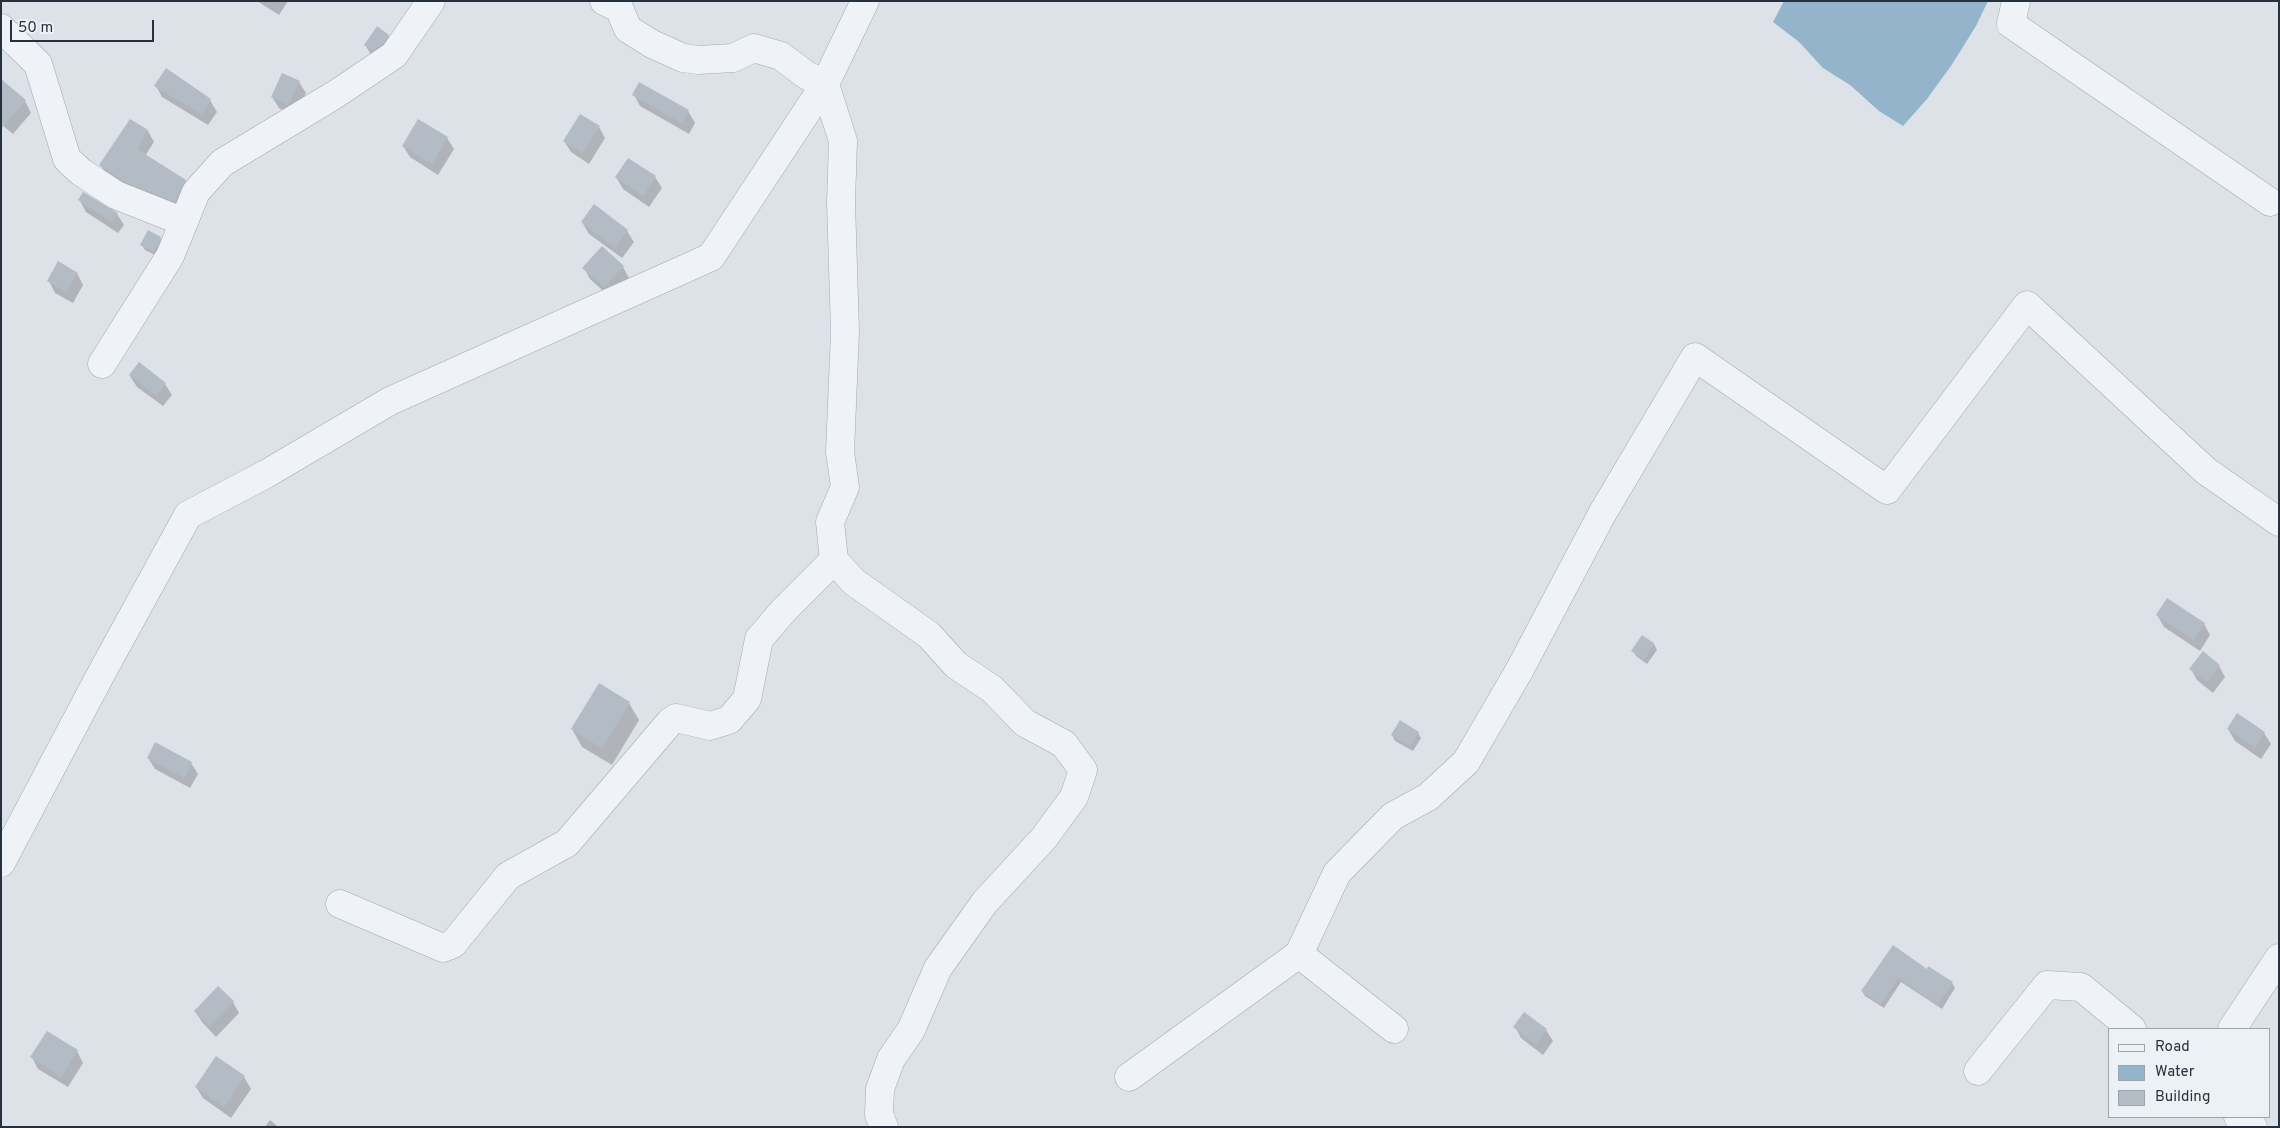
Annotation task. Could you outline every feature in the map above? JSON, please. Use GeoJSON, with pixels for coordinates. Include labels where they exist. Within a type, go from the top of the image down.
{"type":"FeatureCollection","features":[{"type":"Feature","properties":{"kind":"street"},"geometry":{"type":"LineString","coordinates":[[102,364],[170,256],[196,192],[222,163],[336,94],[394,55],[431,1]]}},
{"type":"Feature","properties":{"kind":"street"},"geometry":{"type":"LineString","coordinates":[[604,1],[618,8],[628,29],[652,44],[683,58],[698,60],[733,58],[754,48],[781,56],[806,75],[825,84],[843,141],[840,202],[845,275],[845,332],[840,452],[845,487],[830,522],[834,560],[854,582],[929,635],[956,665],[992,689],[1025,723],[1064,744],[1083,770],[1074,797],[1044,838],[985,902],[938,968],[911,1030],[891,1059],[880,1089],[878,1115],[884,1127]]}},
{"type":"Feature","properties":{"kind":"street"},"geometry":{"type":"LineString","coordinates":[[1,863],[100,674],[188,515],[266,474],[390,401],[711,257],[825,84],[865,1]]}},
{"type":"Feature","properties":{"kind":"street"},"geometry":{"type":"LineString","coordinates":[[2016,1],[2010,24],[2270,202]]}},
{"type":"Feature","properties":{"kind":"street"},"geometry":{"type":"LineString","coordinates":[[1,28],[38,64],[67,159],[81,172],[116,195],[184,222]]}},
{"type":"Feature","properties":{"kind":"street"},"geometry":{"type":"LineString","coordinates":[[1130,1077],[1299,954],[1337,873],[1393,816],[1428,797],[1466,762],[1519,671],[1602,514],[1695,357],[1887,490],[2027,305],[2206,471],[2279,522]]}},
{"type":"Feature","properties":{"kind":"street"},"geometry":{"type":"LineString","coordinates":[[340,904],[443,948],[453,944],[508,876],[566,843],[670,722],[676,718],[710,726],[728,720],[747,699],[759,639],[784,610],[834,560]]}},
{"type":"Feature","properties":{"kind":"street"},"geometry":{"type":"LineString","coordinates":[[1299,954],[1394,1029]]}},
{"type":"Feature","properties":{"kind":"street"},"geometry":{"type":"LineString","coordinates":[[2233,1028],[2279,958]]}},
{"type":"Feature","properties":{"kind":"street"},"geometry":{"type":"LineString","coordinates":[[1978,1071],[2047,985],[2081,987],[2131,1028]]}},
{"type":"Feature","properties":{"kind":"street"},"geometry":{"type":"LineString","coordinates":[[2240,1118],[2253,1127]]}},
{"type":"Feature","properties":{"kind":"water"},"geometry":{"type":"Polygon","coordinates":[[[1784,1],[1988,1],[1976,26],[1951,66],[1927,99],[1903,126],[1879,111],[1850,85],[1823,68],[1799,42],[1773,22],[1784,1]]]}},
{"type":"Feature","properties":{"kind":"building"},"geometry":{"type":"Polygon","coordinates":[[[377,26],[389,35],[383,44],[373,51],[364,45],[377,26]]]}},
{"type":"Feature","properties":{"kind":"building"},"geometry":{"type":"Polygon","coordinates":[[[166,68],[211,99],[202,114],[154,86],[166,68]]]}},
{"type":"Feature","properties":{"kind":"building"},"geometry":{"type":"Polygon","coordinates":[[[282,73],[300,81],[288,105],[271,97],[282,73]]]}},
{"type":"Feature","properties":{"kind":"building"},"geometry":{"type":"Polygon","coordinates":[[[1,79],[26,100],[1,129],[1,79]]]}},
{"type":"Feature","properties":{"kind":"building"},"geometry":{"type":"Polygon","coordinates":[[[639,82],[689,110],[682,123],[632,95],[639,82]]]}},
{"type":"Feature","properties":{"kind":"building"},"geometry":{"type":"Polygon","coordinates":[[[580,114],[600,126],[582,153],[563,141],[580,114]]]}},
{"type":"Feature","properties":{"kind":"building"},"geometry":{"type":"Polygon","coordinates":[[[130,119],[148,130],[137,149],[186,180],[175,202],[123,181],[99,165],[130,119]]]}},
{"type":"Feature","properties":{"kind":"building"},"geometry":{"type":"Polygon","coordinates":[[[418,119],[448,137],[432,164],[402,146],[418,119]]]}},
{"type":"Feature","properties":{"kind":"building"},"geometry":{"type":"Polygon","coordinates":[[[628,158],[656,176],[643,196],[615,177],[628,158]]]}},
{"type":"Feature","properties":{"kind":"building"},"geometry":{"type":"Polygon","coordinates":[[[83,192],[118,213],[112,222],[78,200],[83,192]]]}},
{"type":"Feature","properties":{"kind":"building"},"geometry":{"type":"Polygon","coordinates":[[[594,204],[628,230],[615,248],[581,222],[594,204]]]}},
{"type":"Feature","properties":{"kind":"building"},"geometry":{"type":"Polygon","coordinates":[[[148,230],[161,237],[154,252],[140,245],[148,230]]]}},
{"type":"Feature","properties":{"kind":"building"},"geometry":{"type":"Polygon","coordinates":[[[602,246],[624,266],[604,287],[582,268],[602,246]]]}},
{"type":"Feature","properties":{"kind":"building"},"geometry":{"type":"Polygon","coordinates":[[[58,261],[78,273],[66,292],[47,281],[58,261]]]}},
{"type":"Feature","properties":{"kind":"building"},"geometry":{"type":"Polygon","coordinates":[[[139,362],[166,383],[156,396],[129,375],[139,362]]]}},
{"type":"Feature","properties":{"kind":"building"},"geometry":{"type":"Polygon","coordinates":[[[2167,598],[2205,623],[2193,640],[2156,615],[2167,598]]]}},
{"type":"Feature","properties":{"kind":"building"},"geometry":{"type":"Polygon","coordinates":[[[1642,635],[1654,643],[1644,660],[1631,651],[1642,635]]]}},
{"type":"Feature","properties":{"kind":"building"},"geometry":{"type":"Polygon","coordinates":[[[2203,651],[2220,665],[2207,682],[2189,669],[2203,651]]]}},
{"type":"Feature","properties":{"kind":"building"},"geometry":{"type":"Polygon","coordinates":[[[599,683],[630,702],[602,748],[571,729],[599,683]]]}},
{"type":"Feature","properties":{"kind":"building"},"geometry":{"type":"Polygon","coordinates":[[[2237,713],[2265,732],[2255,748],[2227,729],[2237,713]]]}},
{"type":"Feature","properties":{"kind":"building"},"geometry":{"type":"Polygon","coordinates":[[[1400,720],[1419,732],[1410,747],[1391,735],[1400,720]]]}},
{"type":"Feature","properties":{"kind":"building"},"geometry":{"type":"Polygon","coordinates":[[[155,742],[192,762],[184,778],[147,758],[155,742]]]}},
{"type":"Feature","properties":{"kind":"building"},"geometry":{"type":"Polygon","coordinates":[[[1893,945],[1927,969],[1928,966],[1953,982],[1938,1005],[1898,978],[1881,1004],[1861,991],[1893,945]]]}},
{"type":"Feature","properties":{"kind":"building"},"geometry":{"type":"Polygon","coordinates":[[[218,986],[234,1001],[209,1026],[194,1011],[218,986]]]}},
{"type":"Feature","properties":{"kind":"building"},"geometry":{"type":"Polygon","coordinates":[[[1524,1012],[1547,1029],[1536,1044],[1513,1027],[1524,1012]]]}},
{"type":"Feature","properties":{"kind":"building"},"geometry":{"type":"Polygon","coordinates":[[[47,1031],[78,1050],[61,1077],[30,1057],[47,1031]]]}},
{"type":"Feature","properties":{"kind":"building"},"geometry":{"type":"Polygon","coordinates":[[[216,1056],[245,1076],[224,1107],[195,1087],[216,1056]]]}}]}
